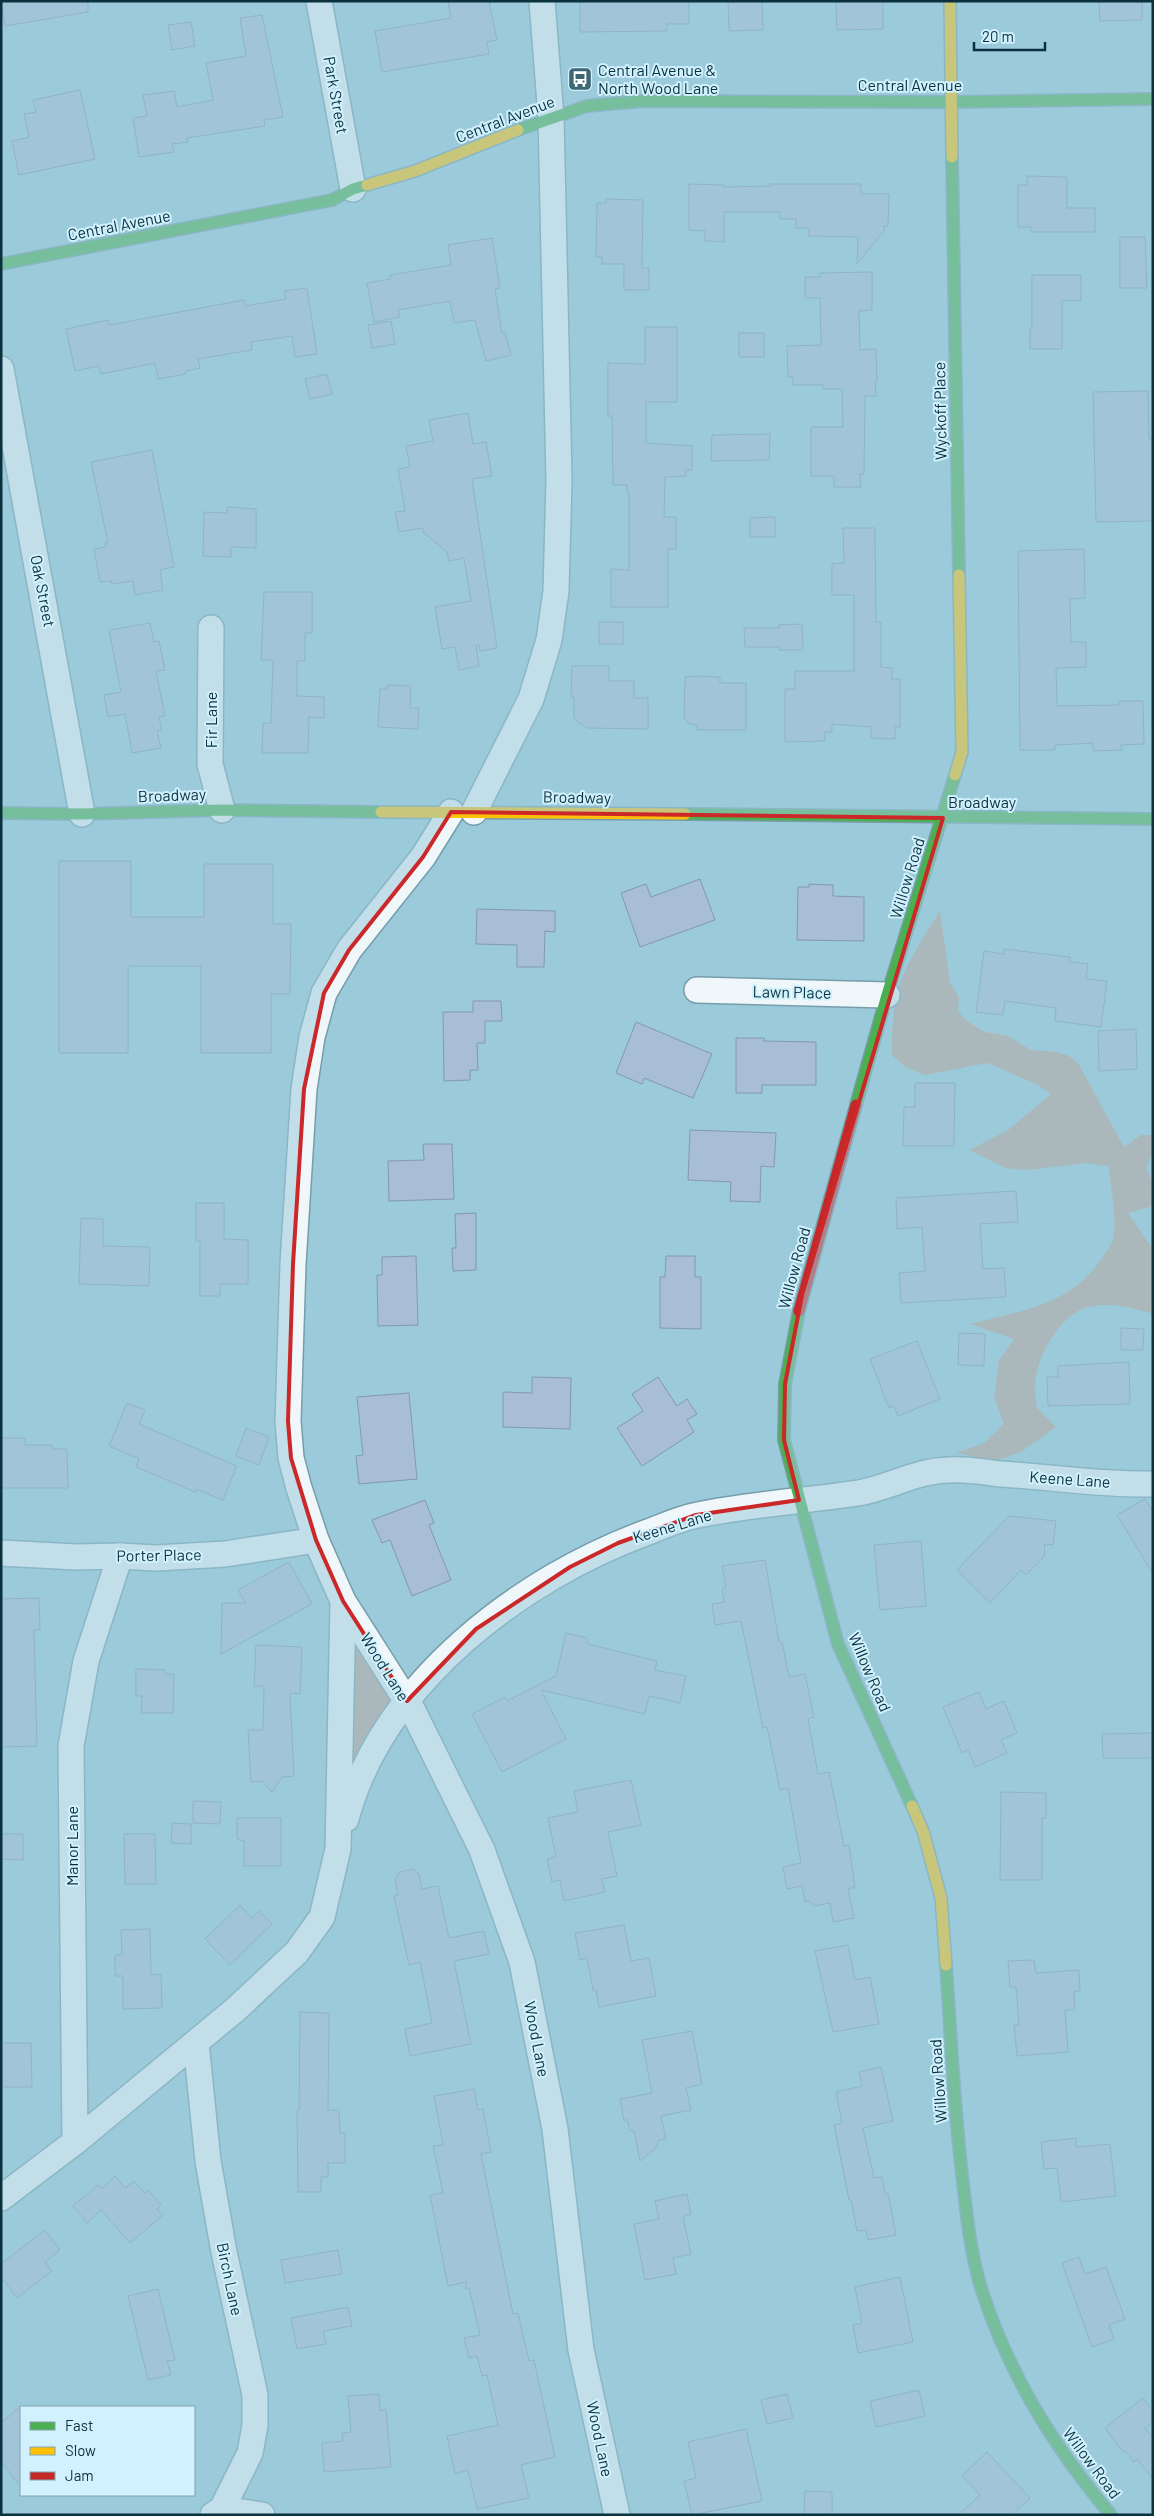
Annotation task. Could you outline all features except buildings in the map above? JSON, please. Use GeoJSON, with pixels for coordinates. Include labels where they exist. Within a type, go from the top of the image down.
{"type":"FeatureCollection","features":[{"type":"Feature","properties":{"kind":"street","name":"Park Street"},"geometry":{"type":"LineString","coordinates":[[319,1],[353,189]]}},
{"type":"Feature","properties":{"kind":"street","name":"Wood Lane"},"geometry":{"type":"LineString","coordinates":[[542,1],[551,117],[559,480],[556,591],[549,640],[531,698],[463,812],[423,858],[349,950],[324,993],[312,1037],[304,1089],[293,1264],[288,1421],[291,1458],[316,1540],[343,1601],[407,1701],[482,1850],[522,1962],[554,2129],[581,2350],[617,2515]]}},
{"type":"Feature","properties":{"kind":"street","name":"Wyckoff Place"},"geometry":{"type":"LineString","coordinates":[[943,818],[962,752],[950,1]]}},
{"type":"Feature","properties":{"kind":"street","name":"Central Avenue"},"geometry":{"type":"LineString","coordinates":[[1,264],[332,200],[353,189],[415,171],[551,117],[587,106],[643,101],[952,102],[1153,98]]}},
{"type":"Feature","properties":{"kind":"street","name":"Oak Street"},"geometry":{"type":"LineString","coordinates":[[1,369],[82,814]]}},
{"type":"Feature","properties":{"kind":"street","name":"Fir Lane"},"geometry":{"type":"LineString","coordinates":[[211,628],[210,764],[222,810]]}},
{"type":"Feature","properties":{"kind":"street","name":"Broadway"},"geometry":{"type":"LineString","coordinates":[[1,813],[82,814],[222,810],[1153,819]]}},
{"type":"Feature","properties":{"kind":"street","name":"Willow Road"},"geometry":{"type":"LineString","coordinates":[[943,818],[887,995],[802,1295],[785,1384],[784,1440],[838,1644],[923,1831],[935,1870],[941,1898],[958,2144],[968,2227],[982,2290],[1016,2373],[1050,2435],[1111,2515]]}},
{"type":"Feature","properties":{"kind":"street","name":"Lawn Place"},"geometry":{"type":"LineString","coordinates":[[697,990],[887,995]]}},
{"type":"Feature","properties":{"kind":"street","name":"Keene Lane"},"geometry":{"type":"LineString","coordinates":[[338,1849],[358,1782],[374,1752],[407,1701],[447,1656],[494,1615],[570,1567],[618,1543],[696,1515],[861,1493],[911,1475],[950,1470],[1153,1484]]}},
{"type":"Feature","properties":{"kind":"street","name":"Porter Place"},"geometry":{"type":"LineString","coordinates":[[1,1553],[76,1557],[120,1556],[156,1558],[225,1554],[316,1540]]}},
{"type":"Feature","properties":{"kind":"street","name":"Manor Lane"},"geometry":{"type":"LineString","coordinates":[[75,2142],[72,1746],[86,1661],[120,1556]]}},
{"type":"Feature","properties":{"kind":"street"},"geometry":{"type":"LineString","coordinates":[[1,2198],[75,2142],[196,2043],[297,1952],[322,1917],[338,1849],[343,1601]]}},
{"type":"Feature","properties":{"kind":"street","name":"Birch Lane"},"geometry":{"type":"LineString","coordinates":[[196,2043],[210,2170],[224,2252],[255,2395],[255,2425],[250,2453],[218,2512]]}},
{"type":"Feature","properties":{"kind":"street"},"geometry":{"type":"LineString","coordinates":[[218,2512],[262,2515]]}},
{"type":"Feature","properties":{"kind":"highlighted area"},"geometry":{"type":"Polygon","coordinates":[[[451,812],[943,818],[802,1295],[785,1384],[784,1440],[799,1500],[696,1515],[618,1543],[570,1567],[476,1629],[407,1701],[343,1601],[316,1540],[291,1458],[288,1421],[293,1264],[304,1089],[324,993],[349,950],[423,857],[451,812]]]}},
{"type":"Feature","properties":{"kind":"shaded area"},"geometry":{"type":"Polygon","coordinates":[[[940,911],[950,983],[959,997],[958,1011],[967,1021],[985,1032],[1008,1036],[1031,1050],[1057,1052],[1069,1056],[1078,1063],[1124,1147],[1141,1135],[1153,1135],[1153,1150],[1147,1167],[1153,1186],[1153,1206],[1128,1213],[1153,1249],[1153,1314],[1123,1307],[1101,1305],[1082,1309],[1061,1325],[1040,1361],[1035,1385],[1037,1408],[1056,1427],[1021,1452],[996,1461],[956,1453],[984,1443],[1004,1424],[994,1397],[999,1360],[1014,1339],[970,1324],[1044,1304],[1060,1296],[1090,1274],[1111,1244],[1114,1235],[1111,1183],[1108,1166],[1086,1163],[1028,1170],[1005,1168],[969,1150],[1008,1130],[1051,1094],[1038,1085],[988,1063],[925,1075],[905,1067],[892,1055],[894,1011],[899,986],[915,952],[940,911]]]}},
{"type":"Feature","properties":{"kind":"shaded area"},"geometry":{"type":"Polygon","coordinates":[[[347,1616],[401,1700],[345,1797],[347,1616]]]}},
{"type":"Feature","properties":{"kind":"traffic: fast"},"geometry":{"type":"LineString","coordinates":[[518,130],[587,106],[643,101],[952,102],[1153,99]]}},
{"type":"Feature","properties":{"kind":"traffic: fast"},"geometry":{"type":"LineString","coordinates":[[952,157],[959,575]]}},
{"type":"Feature","properties":{"kind":"traffic: fast"},"geometry":{"type":"LineString","coordinates":[[1,264],[332,200],[353,189],[367,185]]}},
{"type":"Feature","properties":{"kind":"traffic: fast"},"geometry":{"type":"LineString","coordinates":[[856,1105],[887,995],[955,775]]}},
{"type":"Feature","properties":{"kind":"traffic: fast"},"geometry":{"type":"LineString","coordinates":[[1,813],[82,814],[222,810],[381,812]]}},
{"type":"Feature","properties":{"kind":"traffic: fast"},"geometry":{"type":"LineString","coordinates":[[685,814],[1153,819]]}},
{"type":"Feature","properties":{"kind":"traffic: fast"},"geometry":{"type":"LineString","coordinates":[[799,1311],[785,1384],[784,1440],[838,1644],[912,1806]]}},
{"type":"Feature","properties":{"kind":"traffic: fast"},"geometry":{"type":"LineString","coordinates":[[946,1965],[960,2156],[970,2237],[982,2291],[1006,2352],[1036,2409],[1071,2464],[1111,2515]]}},
{"type":"Feature","properties":{"kind":"traffic: slow"},"geometry":{"type":"LineString","coordinates":[[950,1],[952,157]]}},
{"type":"Feature","properties":{"kind":"traffic: slow"},"geometry":{"type":"LineString","coordinates":[[367,185],[415,171],[518,130]]}},
{"type":"Feature","properties":{"kind":"traffic: slow"},"geometry":{"type":"LineString","coordinates":[[955,775],[962,752],[959,575]]}},
{"type":"Feature","properties":{"kind":"traffic: slow"},"geometry":{"type":"LineString","coordinates":[[381,812],[685,814]]}},
{"type":"Feature","properties":{"kind":"traffic: slow"},"geometry":{"type":"LineString","coordinates":[[912,1806],[923,1831],[941,1898],[946,1965]]}},
{"type":"Feature","properties":{"kind":"traffic: jam"},"geometry":{"type":"LineString","coordinates":[[799,1311],[856,1105]]}},
{"type":"Feature","properties":{"kind":"place","name":"Central Avenue & North Wood Lane"},"geometry":{"type":"Point","coordinates":[580,79]}}]}
